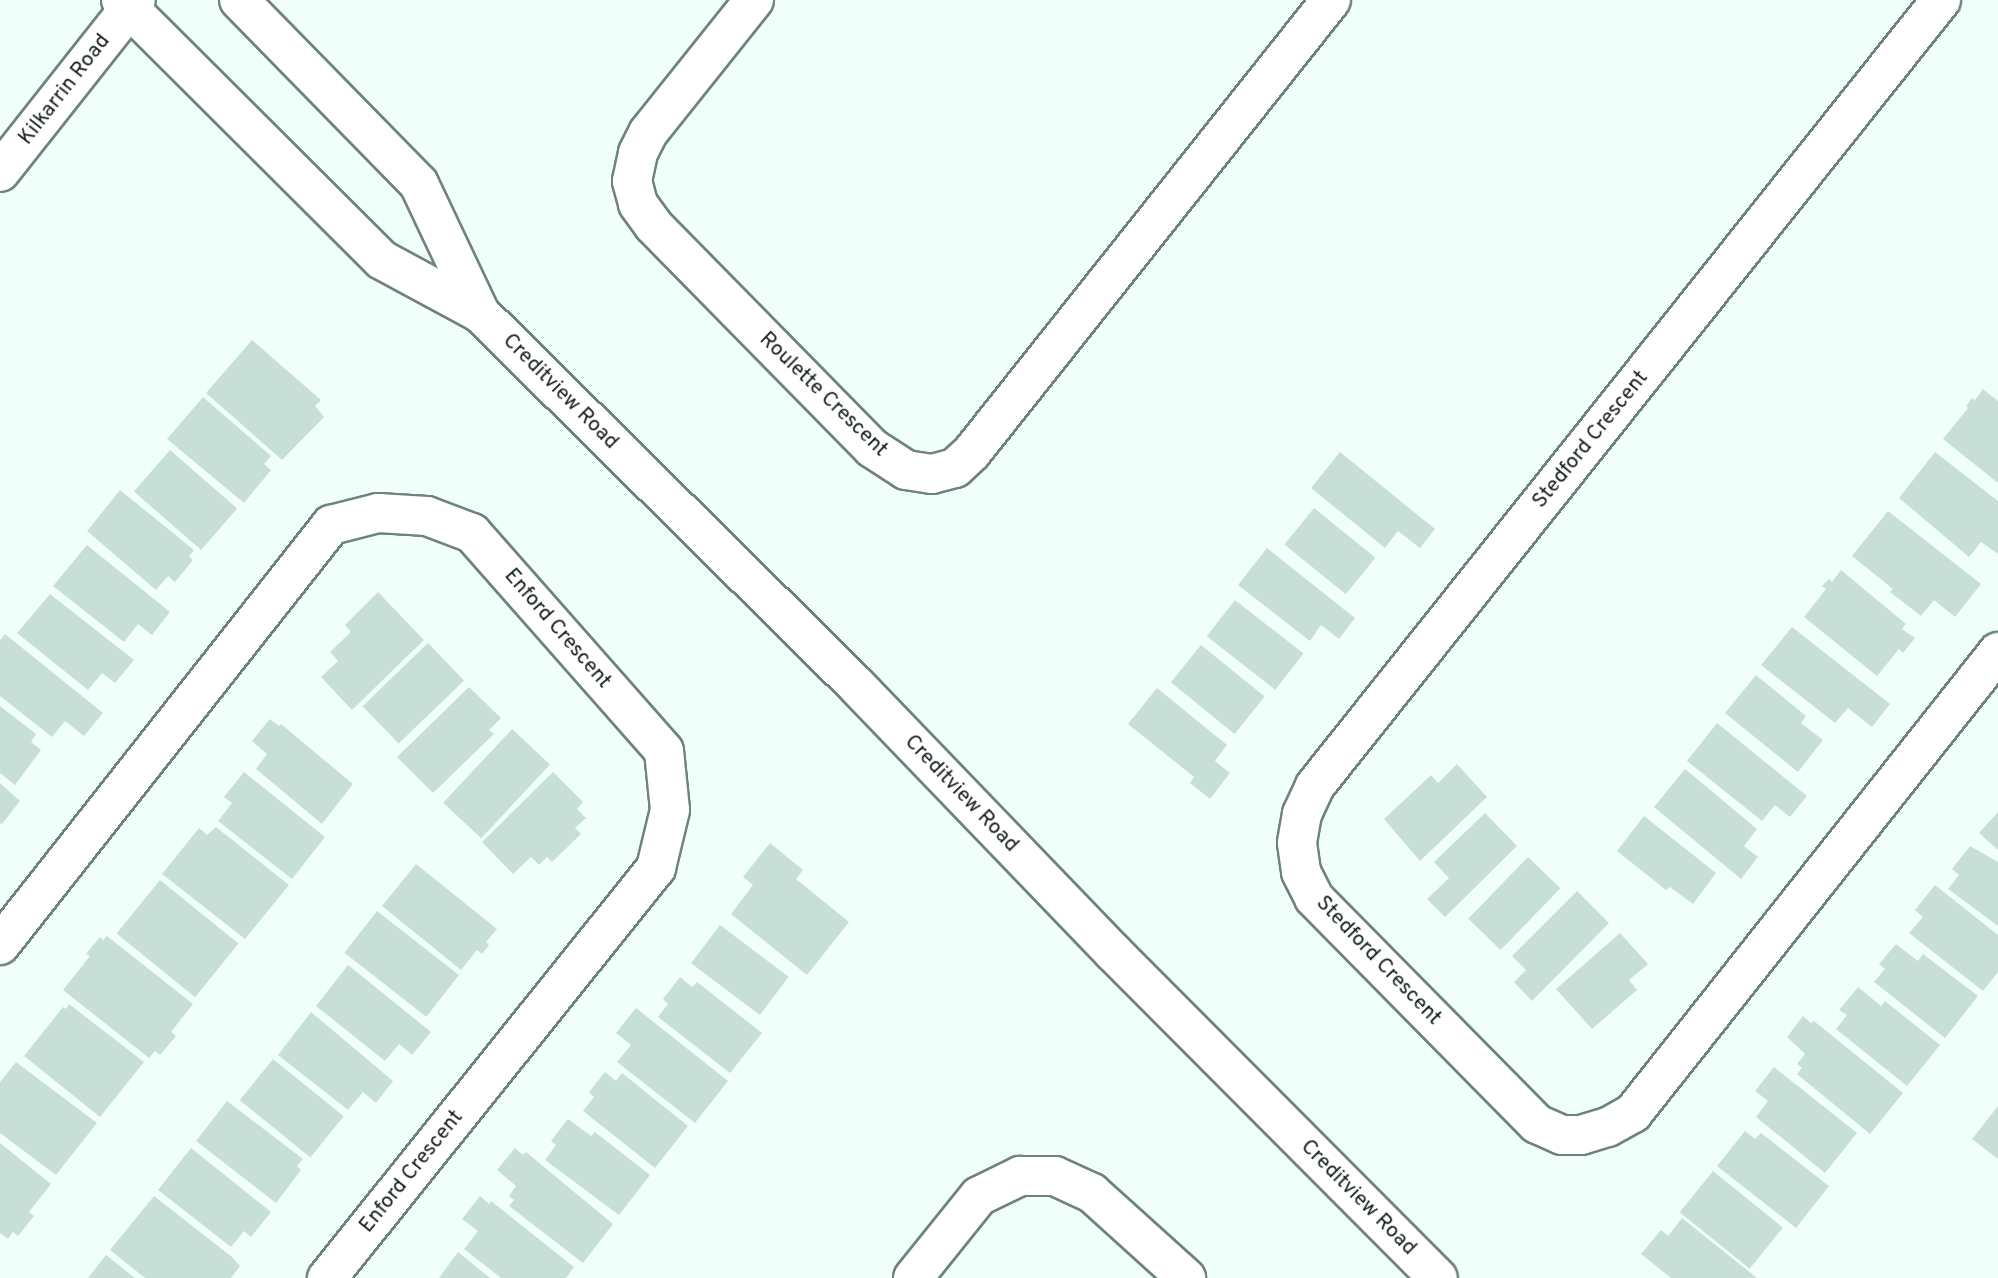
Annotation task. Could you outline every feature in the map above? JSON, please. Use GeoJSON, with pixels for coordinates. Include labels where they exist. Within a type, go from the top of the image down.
{"type":"FeatureCollection","features":[{"type":"Feature","properties":{"kind":"street","name":"Creditview Road"},"geometry":{"type":"LineString","coordinates":[[239,0],[419,184],[480,313]]}},
{"type":"Feature","properties":{"kind":"street","name":"Roulette Crescent"},"geometry":{"type":"LineString","coordinates":[[754,0],[648,133],[638,153],[632,181],[638,204],[653,225],[872,448],[906,470],[932,474],[955,468],[984,439],[1331,0]]}},
{"type":"Feature","properties":{"kind":"street","name":"Stedford Crescent"},"geometry":{"type":"LineString","coordinates":[[1941,0],[1315,786],[1302,814],[1297,843],[1301,872],[1314,898],[1537,1124],[1562,1135],[1581,1135],[1608,1127],[1633,1113],[1998,652]]}},
{"type":"Feature","properties":{"kind":"street","name":"Creditview Road"},"geometry":{"type":"LineString","coordinates":[[129,3],[382,260],[480,313],[856,686],[1113,952],[1438,1278]]}},
{"type":"Feature","properties":{"kind":"street","name":"Kilkarrin Road"},"geometry":{"type":"LineString","coordinates":[[0,172],[129,3]]}},
{"type":"Feature","properties":{"kind":"street","name":"Enford Crescent"},"geometry":{"type":"LineString","coordinates":[[0,945],[331,525],[379,513],[427,516],[472,533],[664,751],[670,810],[656,867],[327,1278]]}},
{"type":"Feature","properties":{"kind":"street"},"geometry":{"type":"LineString","coordinates":[[913,1278],[979,1196],[1020,1177],[1055,1176],[1092,1193],[1186,1278]]}},
{"type":"Feature","properties":{"kind":"building"},"geometry":{"type":"Polygon","coordinates":[[[252,340],[321,400],[315,406],[324,417],[282,460],[206,393],[252,340]]]}},
{"type":"Feature","properties":{"kind":"building"},"geometry":{"type":"Polygon","coordinates":[[[1983,389],[1998,401],[1998,483],[1943,439],[1968,408],[1966,406],[1972,398],[1975,400],[1983,389]]]}},
{"type":"Feature","properties":{"kind":"building"},"geometry":{"type":"Polygon","coordinates":[[[203,397],[271,456],[264,464],[271,470],[244,503],[167,439],[203,397]]]}},
{"type":"Feature","properties":{"kind":"building"},"geometry":{"type":"Polygon","coordinates":[[[170,450],[237,508],[201,550],[134,492],[170,450]]]}},
{"type":"Feature","properties":{"kind":"building"},"geometry":{"type":"Polygon","coordinates":[[[1340,452],[1435,529],[1420,548],[1398,531],[1385,548],[1311,488],[1340,452]]]}},
{"type":"Feature","properties":{"kind":"building"},"geometry":{"type":"Polygon","coordinates":[[[1935,452],[1998,501],[1998,554],[1981,542],[1969,557],[1899,498],[1935,452]]]}},
{"type":"Feature","properties":{"kind":"building"},"geometry":{"type":"Polygon","coordinates":[[[120,490],[194,550],[189,556],[193,560],[175,582],[168,576],[156,590],[87,531],[120,490]]]}},
{"type":"Feature","properties":{"kind":"building"},"geometry":{"type":"Polygon","coordinates":[[[1314,508],[1375,558],[1346,594],[1284,545],[1314,508]]]}},
{"type":"Feature","properties":{"kind":"building"},"geometry":{"type":"Polygon","coordinates":[[[1888,511],[1981,584],[1955,617],[1934,600],[1921,616],[1890,592],[1893,589],[1852,556],[1888,511]]]}},
{"type":"Feature","properties":{"kind":"building"},"geometry":{"type":"Polygon","coordinates":[[[87,545],[170,612],[152,635],[138,624],[124,642],[53,586],[87,545]]]}},
{"type":"Feature","properties":{"kind":"building"},"geometry":{"type":"Polygon","coordinates":[[[1267,548],[1355,618],[1339,639],[1321,625],[1310,641],[1238,585],[1267,548]]]}},
{"type":"Feature","properties":{"kind":"building"},"geometry":{"type":"Polygon","coordinates":[[[1841,570],[1906,624],[1902,629],[1915,638],[1903,653],[1899,649],[1877,676],[1804,617],[1826,589],[1822,586],[1829,579],[1832,582],[1841,570]]]}},
{"type":"Feature","properties":{"kind":"building"},"geometry":{"type":"Polygon","coordinates":[[[378,592],[424,640],[352,710],[321,677],[338,661],[330,652],[351,632],[345,625],[378,592]]]}},
{"type":"Feature","properties":{"kind":"building"},"geometry":{"type":"Polygon","coordinates":[[[50,594],[134,660],[115,683],[102,673],[88,690],[17,633],[50,594]]]}},
{"type":"Feature","properties":{"kind":"building"},"geometry":{"type":"Polygon","coordinates":[[[1235,600],[1304,654],[1275,690],[1207,636],[1235,600]]]}},
{"type":"Feature","properties":{"kind":"building"},"geometry":{"type":"Polygon","coordinates":[[[1792,627],[1890,704],[1872,727],[1848,708],[1835,723],[1761,665],[1792,627]]]}},
{"type":"Feature","properties":{"kind":"building"},"geometry":{"type":"Polygon","coordinates":[[[5,634],[103,713],[84,736],[65,721],[52,737],[0,696],[0,640],[5,634]]]}},
{"type":"Feature","properties":{"kind":"building"},"geometry":{"type":"Polygon","coordinates":[[[428,643],[464,680],[399,744],[363,706],[428,643]]]}},
{"type":"Feature","properties":{"kind":"building"},"geometry":{"type":"Polygon","coordinates":[[[1201,645],[1265,697],[1235,734],[1171,682],[1201,645]]]}},
{"type":"Feature","properties":{"kind":"building"},"geometry":{"type":"Polygon","coordinates":[[[1756,675],[1806,716],[1801,723],[1823,740],[1798,772],[1725,713],[1756,675]]]}},
{"type":"Feature","properties":{"kind":"building"},"geometry":{"type":"Polygon","coordinates":[[[469,687],[501,718],[489,730],[494,734],[433,793],[397,757],[469,687]]]}},
{"type":"Feature","properties":{"kind":"building"},"geometry":{"type":"Polygon","coordinates":[[[1157,688],[1227,745],[1215,761],[1230,773],[1210,799],[1190,783],[1194,777],[1128,724],[1157,688]]]}},
{"type":"Feature","properties":{"kind":"building"},"geometry":{"type":"Polygon","coordinates":[[[0,706],[36,734],[31,742],[41,750],[15,785],[0,773],[0,706]]]}},
{"type":"Feature","properties":{"kind":"building"},"geometry":{"type":"Polygon","coordinates":[[[270,719],[279,726],[281,724],[353,784],[322,824],[256,769],[267,754],[252,741],[270,719]]]}},
{"type":"Feature","properties":{"kind":"building"},"geometry":{"type":"Polygon","coordinates":[[[1717,723],[1807,796],[1790,817],[1775,805],[1762,821],[1687,761],[1717,723]]]}},
{"type":"Feature","properties":{"kind":"building"},"geometry":{"type":"Polygon","coordinates":[[[512,729],[550,764],[481,838],[443,803],[512,729]]]}},
{"type":"Feature","properties":{"kind":"building"},"geometry":{"type":"Polygon","coordinates":[[[1457,764],[1487,797],[1420,861],[1384,819],[1431,775],[1438,783],[1457,764]]]}},
{"type":"Feature","properties":{"kind":"building"},"geometry":{"type":"Polygon","coordinates":[[[1685,769],[1757,829],[1744,846],[1758,857],[1741,879],[1654,807],[1685,769]]]}},
{"type":"Feature","properties":{"kind":"building"},"geometry":{"type":"Polygon","coordinates":[[[244,772],[325,837],[292,879],[218,821],[232,803],[224,797],[244,772]]]}},
{"type":"Feature","properties":{"kind":"building"},"geometry":{"type":"Polygon","coordinates":[[[553,772],[583,802],[577,809],[586,818],[575,828],[581,834],[552,862],[547,857],[539,865],[531,857],[513,874],[482,842],[553,772]]]}},
{"type":"Feature","properties":{"kind":"building"},"geometry":{"type":"Polygon","coordinates":[[[0,783],[20,801],[2,824],[0,823],[0,783]]]}},
{"type":"Feature","properties":{"kind":"building"},"geometry":{"type":"Polygon","coordinates":[[[1998,812],[1998,850],[1979,833],[1998,812]]]}},
{"type":"Feature","properties":{"kind":"building"},"geometry":{"type":"Polygon","coordinates":[[[1485,813],[1517,846],[1445,917],[1427,899],[1449,878],[1434,862],[1485,813]]]}},
{"type":"Feature","properties":{"kind":"building"},"geometry":{"type":"Polygon","coordinates":[[[1644,816],[1716,873],[1693,904],[1670,887],[1666,890],[1617,851],[1644,816]]]}},
{"type":"Feature","properties":{"kind":"building"},"geometry":{"type":"Polygon","coordinates":[[[216,827],[289,885],[245,939],[162,874],[199,828],[207,835],[216,827]]]}},
{"type":"Feature","properties":{"kind":"building"},"geometry":{"type":"Polygon","coordinates":[[[770,843],[803,870],[796,879],[849,922],[807,975],[731,914],[753,885],[743,877],[770,843]]]}},
{"type":"Feature","properties":{"kind":"building"},"geometry":{"type":"Polygon","coordinates":[[[1970,846],[1998,862],[1998,926],[1948,889],[1959,875],[1952,869],[1970,846]]]}},
{"type":"Feature","properties":{"kind":"building"},"geometry":{"type":"Polygon","coordinates":[[[1528,857],[1560,888],[1501,950],[1468,919],[1528,857]]]}},
{"type":"Feature","properties":{"kind":"building"},"geometry":{"type":"Polygon","coordinates":[[[416,864],[497,929],[486,942],[489,945],[482,954],[477,950],[461,970],[382,906],[416,864]]]}},
{"type":"Feature","properties":{"kind":"building"},"geometry":{"type":"Polygon","coordinates":[[[160,880],[238,944],[195,997],[117,934],[160,880]]]}},
{"type":"Feature","properties":{"kind":"building"},"geometry":{"type":"Polygon","coordinates":[[[1935,885],[1998,935],[1998,972],[1983,991],[1909,933],[1923,917],[1915,910],[1935,885]]]}},
{"type":"Feature","properties":{"kind":"building"},"geometry":{"type":"Polygon","coordinates":[[[1577,891],[1609,923],[1532,1001],[1514,982],[1526,970],[1512,956],[1577,891]]]}},
{"type":"Feature","properties":{"kind":"building"},"geometry":{"type":"Polygon","coordinates":[[[377,911],[459,975],[426,1017],[344,953],[377,911]]]}},
{"type":"Feature","properties":{"kind":"building"},"geometry":{"type":"Polygon","coordinates":[[[720,925],[789,977],[760,1015],[691,963],[720,925]]]}},
{"type":"Feature","properties":{"kind":"building"},"geometry":{"type":"Polygon","coordinates":[[[1620,933],[1648,964],[1629,980],[1637,990],[1592,1029],[1556,989],[1620,933]]]}},
{"type":"Feature","properties":{"kind":"building"},"geometry":{"type":"Polygon","coordinates":[[[107,936],[193,1004],[171,1032],[176,1036],[160,1055],[155,1051],[149,1058],[63,990],[90,956],[86,954],[100,937],[103,940],[107,936]]]}},
{"type":"Feature","properties":{"kind":"building"},"geometry":{"type":"Polygon","coordinates":[[[1896,944],[1918,961],[1923,954],[1978,996],[1945,1038],[1874,982],[1885,969],[1879,964],[1896,944]]]}},
{"type":"Feature","properties":{"kind":"building"},"geometry":{"type":"Polygon","coordinates":[[[348,965],[431,1032],[412,1055],[399,1044],[385,1061],[316,1006],[348,965]]]}},
{"type":"Feature","properties":{"kind":"building"},"geometry":{"type":"Polygon","coordinates":[[[680,977],[692,987],[697,982],[762,1033],[730,1073],[658,1017],[668,1004],[663,999],[680,977]]]}},
{"type":"Feature","properties":{"kind":"building"},"geometry":{"type":"Polygon","coordinates":[[[1858,987],[1881,1006],[1885,1001],[1940,1045],[1907,1086],[1836,1029],[1847,1015],[1839,1010],[1858,987]]]}},
{"type":"Feature","properties":{"kind":"building"},"geometry":{"type":"Polygon","coordinates":[[[69,1004],[144,1062],[100,1117],[24,1056],[63,1007],[66,1009],[69,1004]]]}},
{"type":"Feature","properties":{"kind":"building"},"geometry":{"type":"Polygon","coordinates":[[[636,1008],[728,1081],[695,1123],[617,1062],[631,1045],[616,1033],[636,1008]]]}},
{"type":"Feature","properties":{"kind":"building"},"geometry":{"type":"Polygon","coordinates":[[[311,1012],[393,1081],[376,1103],[363,1092],[348,1110],[278,1055],[311,1012]]]}},
{"type":"Feature","properties":{"kind":"building"},"geometry":{"type":"Polygon","coordinates":[[[1803,1016],[1811,1023],[1814,1021],[1903,1093],[1870,1134],[1797,1074],[1802,1068],[1797,1064],[1805,1054],[1787,1037],[1803,1016]]]}},
{"type":"Feature","properties":{"kind":"building"},"geometry":{"type":"Polygon","coordinates":[[[273,1059],[344,1116],[310,1157],[240,1100],[273,1059]]]}},
{"type":"Feature","properties":{"kind":"building"},"geometry":{"type":"Polygon","coordinates":[[[16,1062],[97,1123],[56,1175],[0,1133],[0,1082],[16,1062]]]}},
{"type":"Feature","properties":{"kind":"building"},"geometry":{"type":"Polygon","coordinates":[[[1774,1067],[1857,1133],[1825,1173],[1756,1117],[1768,1101],[1755,1091],[1774,1067]]]}},
{"type":"Feature","properties":{"kind":"building"},"geometry":{"type":"Polygon","coordinates":[[[605,1072],[616,1081],[622,1073],[688,1126],[655,1168],[583,1111],[594,1097],[589,1092],[605,1072]]]}},
{"type":"Feature","properties":{"kind":"building"},"geometry":{"type":"Polygon","coordinates":[[[227,1101],[303,1159],[297,1166],[301,1170],[276,1203],[196,1141],[227,1101]]]}},
{"type":"Feature","properties":{"kind":"building"},"geometry":{"type":"Polygon","coordinates":[[[1998,1106],[1998,1159],[1972,1139],[1998,1106]]]}},
{"type":"Feature","properties":{"kind":"building"},"geometry":{"type":"Polygon","coordinates":[[[568,1119],[591,1136],[595,1132],[650,1175],[619,1215],[545,1160],[556,1145],[551,1141],[568,1119]]]}},
{"type":"Feature","properties":{"kind":"building"},"geometry":{"type":"Polygon","coordinates":[[[1745,1131],[1755,1139],[1761,1133],[1829,1186],[1796,1228],[1717,1166],[1745,1131]]]}},
{"type":"Feature","properties":{"kind":"building"},"geometry":{"type":"Polygon","coordinates":[[[0,1143],[51,1184],[29,1212],[34,1216],[18,1236],[13,1232],[8,1239],[0,1233],[0,1143]]]}},
{"type":"Feature","properties":{"kind":"building"},"geometry":{"type":"Polygon","coordinates":[[[191,1148],[271,1212],[251,1237],[244,1231],[231,1247],[158,1190],[191,1148]]]}},
{"type":"Feature","properties":{"kind":"building"},"geometry":{"type":"Polygon","coordinates":[[[515,1148],[523,1155],[526,1152],[613,1224],[583,1263],[509,1206],[514,1200],[509,1196],[516,1186],[497,1170],[515,1148]]]}},
{"type":"Feature","properties":{"kind":"building"},"geometry":{"type":"Polygon","coordinates":[[[1713,1171],[1783,1228],[1750,1269],[1680,1212],[1713,1171]]]}},
{"type":"Feature","properties":{"kind":"building"},"geometry":{"type":"Polygon","coordinates":[[[154,1196],[232,1257],[240,1266],[231,1278],[145,1278],[110,1250],[154,1196]]]}},
{"type":"Feature","properties":{"kind":"building"},"geometry":{"type":"Polygon","coordinates":[[[480,1196],[489,1204],[491,1201],[574,1267],[566,1278],[501,1278],[464,1249],[478,1231],[462,1219],[480,1196]]]}},
{"type":"Feature","properties":{"kind":"building"},"geometry":{"type":"Polygon","coordinates":[[[1682,1218],[1757,1278],[1671,1278],[1641,1254],[1661,1230],[1668,1236],[1682,1218]]]}},
{"type":"Feature","properties":{"kind":"building"},"geometry":{"type":"Polygon","coordinates":[[[458,1252],[490,1278],[439,1278],[458,1252]]]}},
{"type":"Feature","properties":{"kind":"building"},"geometry":{"type":"Polygon","coordinates":[[[106,1255],[135,1278],[88,1278],[106,1255]]]}}]}
